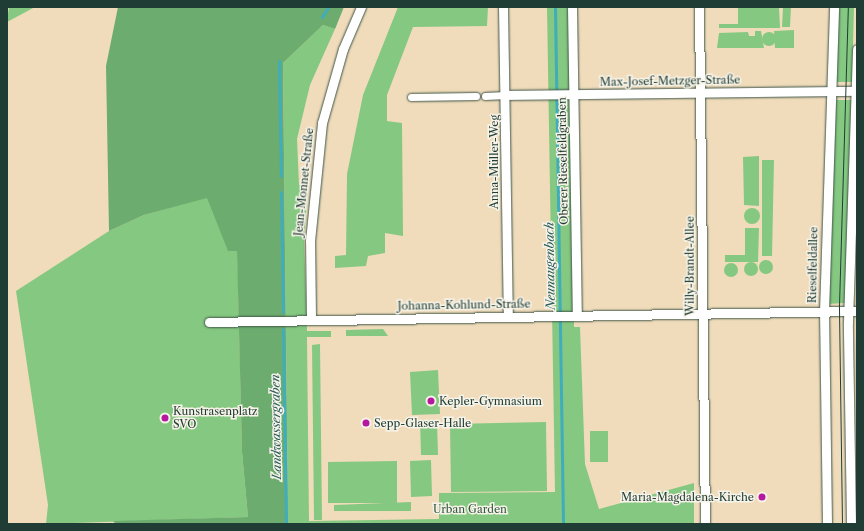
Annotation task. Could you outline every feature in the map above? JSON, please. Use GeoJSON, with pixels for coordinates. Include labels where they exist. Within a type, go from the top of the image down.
{"type":"FeatureCollection","features":[{"type":"Feature","properties":{"kind":"street","name":"Jean-Monnet-Straße"},"geometry":{"type":"LineString","coordinates":[[311,318],[310,241],[322,123],[343,49],[361,7]]}},
{"type":"Feature","properties":{"kind":"street","name":"Anna-Müller-Weg"},"geometry":{"type":"LineString","coordinates":[[503,7],[506,95],[508,316]]}},
{"type":"Feature","properties":{"kind":"street","name":"Oberer Rieselfeldgraben"},"geometry":{"type":"LineString","coordinates":[[572,7],[570,95],[576,316]]}},
{"type":"Feature","properties":{"kind":"street","name":"Willy-Brandt-Allee"},"geometry":{"type":"LineString","coordinates":[[699,7],[701,313],[705,524]]}},
{"type":"Feature","properties":{"kind":"street","name":"Rieselfeldallee"},"geometry":{"type":"LineString","coordinates":[[827,524],[824,312],[830,91],[834,7]]}},
{"type":"Feature","properties":{"kind":"street"},"geometry":{"type":"LineString","coordinates":[[851,524],[857,49]]}},
{"type":"Feature","properties":{"kind":"street","name":"Max-Josef-Metzger-Straße"},"geometry":{"type":"LineString","coordinates":[[486,96],[856,91]]}},
{"type":"Feature","properties":{"kind":"street"},"geometry":{"type":"LineString","coordinates":[[411,97],[476,96]]}},
{"type":"Feature","properties":{"kind":"street","name":"Johanna-Kohlund-Straße"},"geometry":{"type":"LineString","coordinates":[[210,322],[311,318],[853,312]]}},
{"type":"Feature","properties":{"kind":"green space"},"geometry":{"type":"Polygon","coordinates":[[[9,7],[35,7],[7,22],[9,7]]]}},
{"type":"Feature","properties":{"kind":"green space"},"geometry":{"type":"Polygon","coordinates":[[[118,7],[344,7],[335,29],[323,25],[283,63],[288,524],[116,524],[113,521],[248,517],[242,452],[237,251],[228,251],[207,198],[144,215],[109,231],[106,66],[118,7]]]}},
{"type":"Feature","properties":{"kind":"green space"},"geometry":{"type":"Polygon","coordinates":[[[398,7],[488,7],[487,26],[413,27],[387,95],[387,121],[402,123],[403,236],[385,233],[385,253],[368,256],[366,266],[335,268],[335,256],[346,255],[347,174],[363,95],[398,7]]]}},
{"type":"Feature","properties":{"kind":"green space","name":"Urban Garden"},"geometry":{"type":"Polygon","coordinates":[[[547,7],[570,7],[574,327],[580,327],[585,464],[599,509],[694,483],[694,524],[288,524],[283,63],[323,25],[335,29],[310,85],[297,139],[299,185],[308,187],[304,238],[307,331],[331,331],[331,337],[307,337],[309,521],[439,519],[439,493],[555,492],[547,7]]]}},
{"type":"Feature","properties":{"kind":"green space"},"geometry":{"type":"Polygon","coordinates":[[[738,7],[779,7],[780,28],[719,28],[719,24],[738,24],[738,7]]]}},
{"type":"Feature","properties":{"kind":"green space"},"geometry":{"type":"Polygon","coordinates":[[[783,7],[791,7],[790,27],[782,27],[783,7]]]}},
{"type":"Feature","properties":{"kind":"green space"},"geometry":{"type":"Polygon","coordinates":[[[836,7],[854,7],[852,82],[834,82],[836,7]]]}},
{"type":"Feature","properties":{"kind":"green space"},"geometry":{"type":"Polygon","coordinates":[[[794,30],[794,48],[775,48],[774,31],[794,30]]]}},
{"type":"Feature","properties":{"kind":"green space"},"geometry":{"type":"Polygon","coordinates":[[[755,31],[761,31],[764,48],[717,48],[719,33],[748,32],[749,36],[755,36],[755,31]]]}},
{"type":"Feature","properties":{"kind":"green space"},"geometry":{"type":"Polygon","coordinates":[[[766,32],[772,32],[776,36],[776,42],[772,46],[766,46],[762,42],[762,36],[766,32]]]}},
{"type":"Feature","properties":{"kind":"green space"},"geometry":{"type":"Polygon","coordinates":[[[834,100],[852,100],[845,303],[827,304],[834,100]]]}},
{"type":"Feature","properties":{"kind":"green space"},"geometry":{"type":"Polygon","coordinates":[[[759,156],[759,206],[744,205],[743,157],[759,156]]]}},
{"type":"Feature","properties":{"kind":"green space"},"geometry":{"type":"Polygon","coordinates":[[[762,160],[774,160],[772,256],[762,256],[762,160]]]}},
{"type":"Feature","properties":{"kind":"green space"},"geometry":{"type":"Polygon","coordinates":[[[236,189],[242,452],[248,517],[46,524],[48,505],[16,291],[109,231],[144,215],[236,189]]]}},
{"type":"Feature","properties":{"kind":"green space"},"geometry":{"type":"Polygon","coordinates":[[[749,208],[755,208],[760,213],[758,222],[755,224],[749,224],[744,219],[744,213],[749,208]]]}},
{"type":"Feature","properties":{"kind":"green space"},"geometry":{"type":"Polygon","coordinates":[[[745,228],[759,228],[758,262],[725,262],[725,255],[745,255],[745,228]]]}},
{"type":"Feature","properties":{"kind":"green space"},"geometry":{"type":"Polygon","coordinates":[[[763,260],[769,260],[773,264],[773,270],[769,274],[763,274],[759,270],[759,264],[763,260]]]}},
{"type":"Feature","properties":{"kind":"green space"},"geometry":{"type":"Polygon","coordinates":[[[751,262],[756,264],[758,269],[756,274],[751,276],[746,274],[744,269],[746,264],[751,262]]]}},
{"type":"Feature","properties":{"kind":"green space"},"geometry":{"type":"Polygon","coordinates":[[[728,263],[734,263],[738,267],[738,273],[734,277],[728,277],[724,273],[724,267],[728,263]]]}},
{"type":"Feature","properties":{"kind":"green space"},"geometry":{"type":"Polygon","coordinates":[[[383,329],[388,336],[346,336],[346,330],[383,329]]]}},
{"type":"Feature","properties":{"kind":"green space"},"geometry":{"type":"Polygon","coordinates":[[[320,344],[322,520],[314,520],[312,345],[320,344]]]}},
{"type":"Feature","properties":{"kind":"green space"},"geometry":{"type":"Polygon","coordinates":[[[438,370],[440,414],[412,415],[410,372],[438,370]]]}},
{"type":"Feature","properties":{"kind":"green space"},"geometry":{"type":"Polygon","coordinates":[[[420,420],[437,420],[438,455],[421,455],[420,420]]]}},
{"type":"Feature","properties":{"kind":"green space"},"geometry":{"type":"Polygon","coordinates":[[[546,422],[547,491],[451,492],[450,424],[546,422]]]}},
{"type":"Feature","properties":{"kind":"green space"},"geometry":{"type":"Polygon","coordinates":[[[590,431],[608,431],[608,462],[590,462],[590,431]]]}},
{"type":"Feature","properties":{"kind":"green space"},"geometry":{"type":"Polygon","coordinates":[[[431,460],[432,496],[411,497],[410,461],[431,460]]]}},
{"type":"Feature","properties":{"kind":"green space"},"geometry":{"type":"Polygon","coordinates":[[[397,461],[397,503],[328,503],[328,462],[397,461]]]}},
{"type":"Feature","properties":{"kind":"green space"},"geometry":{"type":"Polygon","coordinates":[[[411,502],[411,511],[334,511],[334,505],[411,502]]]}},
{"type":"Feature","properties":{"kind":"waterway"},"geometry":{"type":"LineString","coordinates":[[322,17],[328,7]]}},
{"type":"Feature","properties":{"kind":"waterway","name":"Neunaugenbach"},"geometry":{"type":"LineString","coordinates":[[555,7],[563,524]]}},
{"type":"Feature","properties":{"kind":"waterway","name":"Landwassergraben"},"geometry":{"type":"LineString","coordinates":[[279,61],[281,176]]}},
{"type":"Feature","properties":{"kind":"waterway","name":"Landwassergraben"},"geometry":{"type":"LineString","coordinates":[[281,192],[283,312]]}},
{"type":"Feature","properties":{"kind":"waterway","name":"Landwassergraben"},"geometry":{"type":"LineString","coordinates":[[283,329],[286,524]]}},
{"type":"Feature","properties":{"kind":"tram line"},"geometry":{"type":"LineString","coordinates":[[842,524],[839,305],[848,7]]}},
{"type":"Feature","properties":{"kind":"place","name":"Kepler-Gymnasium"},"geometry":{"type":"Point","coordinates":[431,401]}},
{"type":"Feature","properties":{"kind":"place","name":"Kunstrasenplatz SVO"},"geometry":{"type":"Point","coordinates":[165,418]}},
{"type":"Feature","properties":{"kind":"place","name":"Sepp-Glaser-Halle"},"geometry":{"type":"Point","coordinates":[366,423]}},
{"type":"Feature","properties":{"kind":"place","name":"Maria-Magdalena-Kirche"},"geometry":{"type":"Point","coordinates":[762,497]}}]}
